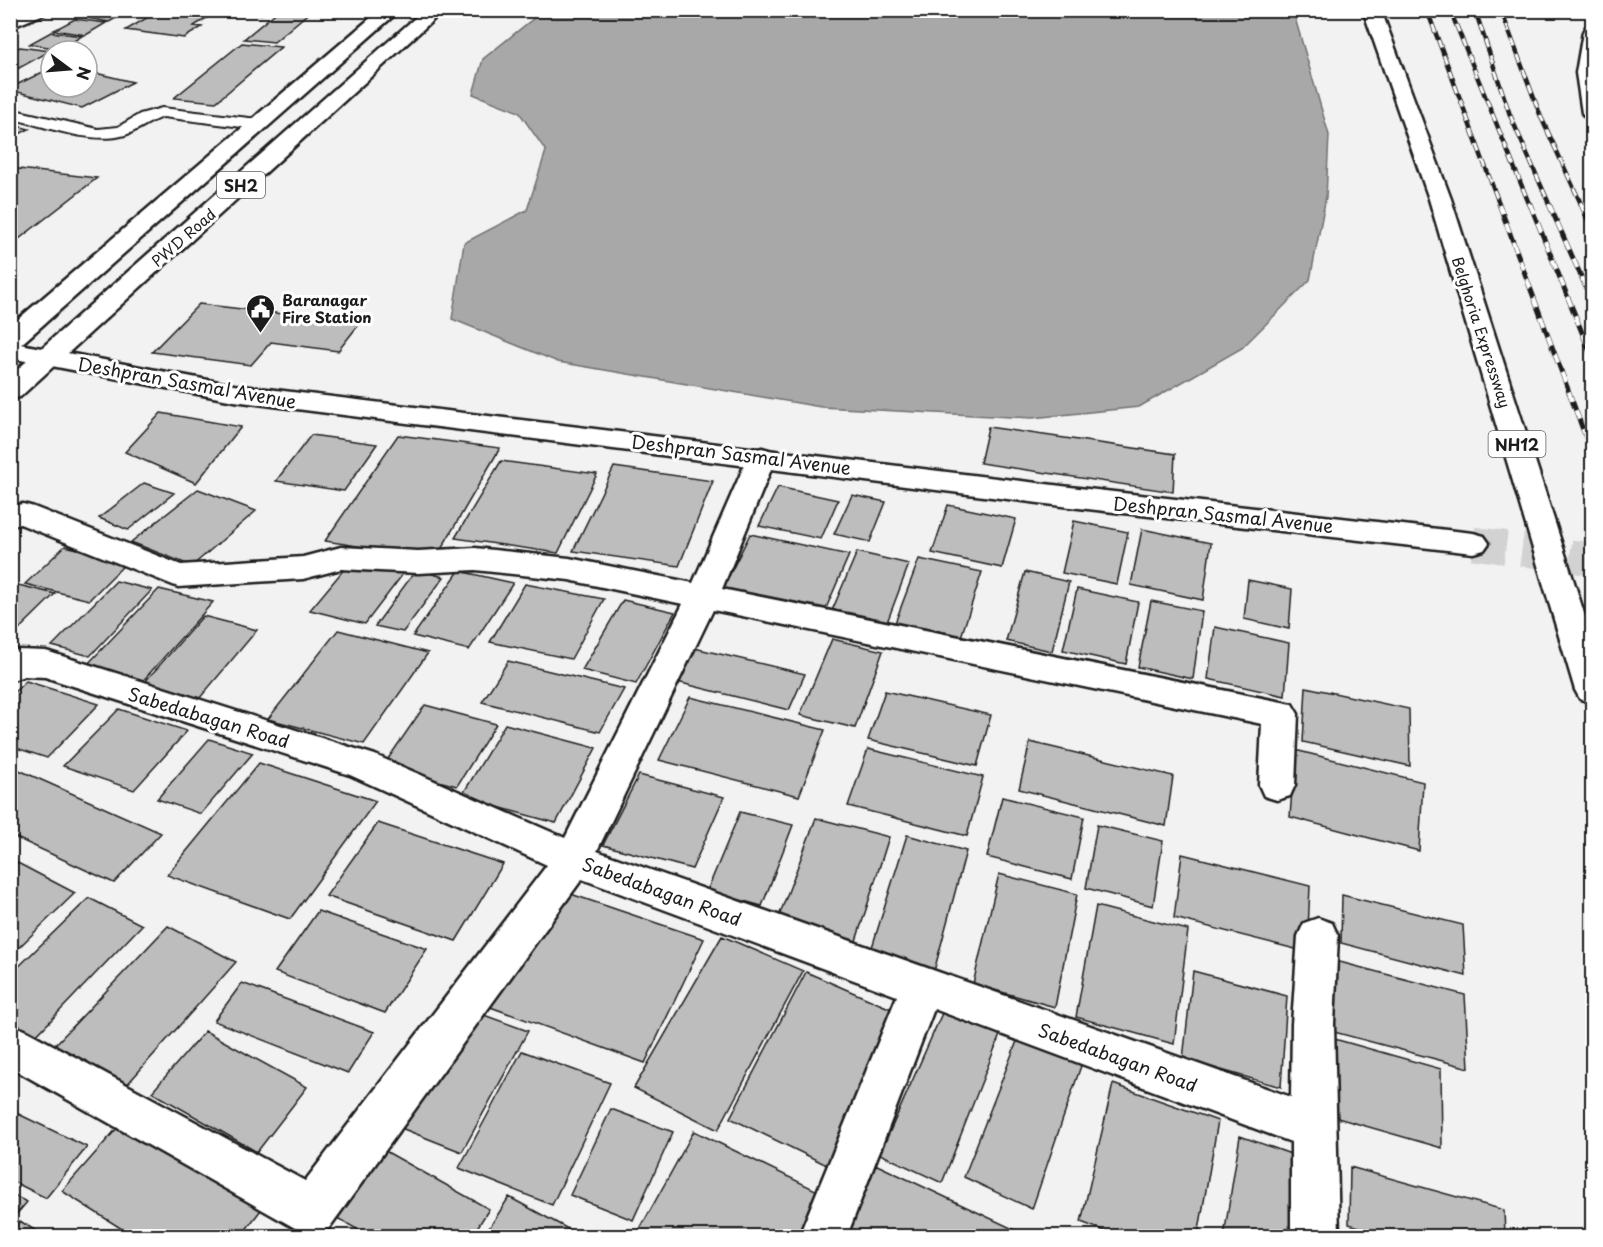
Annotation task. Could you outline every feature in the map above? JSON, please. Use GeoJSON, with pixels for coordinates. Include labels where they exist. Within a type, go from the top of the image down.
{"type":"FeatureCollection","features":[{"type":"Feature","properties":{"kind":"main road"},"geometry":{"type":"LineString","coordinates":[[10,23],[38,10]]}},
{"type":"Feature","properties":{"kind":"main road","name":"PWD Road"},"geometry":{"type":"LineString","coordinates":[[10,340],[391,10]]}},
{"type":"Feature","properties":{"kind":"main road","name":"PWD Road"},"geometry":{"type":"LineString","coordinates":[[10,391],[435,10]]}},
{"type":"Feature","properties":{"kind":"main road","name":"Belghoria Expressway"},"geometry":{"type":"LineString","coordinates":[[1372,10],[1440,199],[1593,690]]}},
{"type":"Feature","properties":{"kind":"main road"},"geometry":{"type":"LineString","coordinates":[[1593,32],[1588,46],[1585,73],[1593,113]]}},
{"type":"Feature","properties":{"kind":"main road","name":"Deshpran Sasmal Avenue"},"geometry":{"type":"LineString","coordinates":[[10,350],[234,393],[1070,497],[1473,543]]}},
{"type":"Feature","properties":{"kind":"main road"},"geometry":{"type":"LineString","coordinates":[[14,1052],[312,1211],[574,859],[703,596],[762,457]]}},
{"type":"Feature","properties":{"kind":"main road"},"geometry":{"type":"LineString","coordinates":[[10,516],[23,514],[87,542],[178,576],[303,568],[341,558],[418,562],[475,559],[569,569],[1280,714],[1277,785]]}},
{"type":"Feature","properties":{"kind":"main road","name":"Sabedabagan Road"},"geometry":{"type":"LineString","coordinates":[[10,668],[18,663],[46,664],[362,765],[574,859],[1314,1128]]}},
{"type":"Feature","properties":{"kind":"main road"},"geometry":{"type":"LineString","coordinates":[[1315,1236],[1313,1024],[1318,936]]}},
{"type":"Feature","properties":{"kind":"main road"},"geometry":{"type":"LineString","coordinates":[[823,1236],[922,985]]}},
{"type":"Feature","properties":{"kind":"lane"},"geometry":{"type":"LineString","coordinates":[[10,113],[98,134],[122,131],[145,117],[162,112],[258,124]]}},
{"type":"Feature","properties":{"kind":"shaded area"},"geometry":{"type":"Polygon","coordinates":[[[544,10],[1293,11],[1329,135],[1326,197],[1310,280],[1242,348],[1139,407],[1032,418],[821,407],[558,362],[452,319],[464,243],[527,210],[546,151],[519,112],[473,94],[483,59],[544,10]]]}},
{"type":"Feature","properties":{"kind":"building"},"geometry":{"type":"Polygon","coordinates":[[[94,10],[131,10],[109,22],[82,17],[94,10]]]}},
{"type":"Feature","properties":{"kind":"building"},"geometry":{"type":"Polygon","coordinates":[[[160,10],[219,10],[194,26],[202,27],[184,38],[126,30],[160,10]]]}},
{"type":"Feature","properties":{"kind":"building"},"geometry":{"type":"Polygon","coordinates":[[[230,10],[266,10],[262,14],[230,10]]]}},
{"type":"Feature","properties":{"kind":"building"},"geometry":{"type":"Polygon","coordinates":[[[279,10],[312,10],[274,42],[244,39],[279,10]]]}},
{"type":"Feature","properties":{"kind":"building"},"geometry":{"type":"Polygon","coordinates":[[[75,19],[106,23],[86,35],[54,30],[75,19]]]}},
{"type":"Feature","properties":{"kind":"building"},"geometry":{"type":"Polygon","coordinates":[[[51,32],[82,36],[77,39],[39,39],[39,46],[29,44],[51,32]]]}},
{"type":"Feature","properties":{"kind":"building"},"geometry":{"type":"Polygon","coordinates":[[[242,43],[281,47],[216,102],[174,98],[242,43]]]}},
{"type":"Feature","properties":{"kind":"building"},"geometry":{"type":"Polygon","coordinates":[[[20,47],[39,50],[39,57],[10,73],[10,52],[20,47]]]}},
{"type":"Feature","properties":{"kind":"building"},"geometry":{"type":"Polygon","coordinates":[[[39,74],[39,97],[10,90],[39,74]]]}},
{"type":"Feature","properties":{"kind":"building"},"geometry":{"type":"Polygon","coordinates":[[[99,74],[133,82],[82,108],[46,99],[99,99],[99,74]]]}},
{"type":"Feature","properties":{"kind":"building"},"geometry":{"type":"Polygon","coordinates":[[[10,124],[29,129],[10,139],[10,124]]]}},
{"type":"Feature","properties":{"kind":"building"},"geometry":{"type":"Polygon","coordinates":[[[10,168],[97,178],[10,246],[10,168]]]}},
{"type":"Feature","properties":{"kind":"building","name":"Baranagar Fire Station"},"geometry":{"type":"Polygon","coordinates":[[[199,304],[360,323],[338,351],[271,342],[251,365],[152,352],[199,304]]]}},
{"type":"Feature","properties":{"kind":"building"},"geometry":{"type":"Polygon","coordinates":[[[161,413],[241,427],[196,483],[125,452],[161,413]]]}},
{"type":"Feature","properties":{"kind":"building"},"geometry":{"type":"Polygon","coordinates":[[[988,427],[1175,454],[1173,492],[980,463],[988,427]]]}},
{"type":"Feature","properties":{"kind":"building"},"geometry":{"type":"Polygon","coordinates":[[[311,435],[377,444],[344,491],[276,481],[311,435]]]}},
{"type":"Feature","properties":{"kind":"building"},"geometry":{"type":"Polygon","coordinates":[[[398,435],[500,448],[436,558],[325,541],[398,435]]]}},
{"type":"Feature","properties":{"kind":"building"},"geometry":{"type":"Polygon","coordinates":[[[501,461],[597,474],[558,553],[455,538],[501,461]]]}},
{"type":"Feature","properties":{"kind":"building"},"geometry":{"type":"Polygon","coordinates":[[[614,467],[713,481],[679,566],[573,551],[614,467]]]}},
{"type":"Feature","properties":{"kind":"building"},"geometry":{"type":"Polygon","coordinates":[[[144,483],[174,493],[128,530],[99,518],[144,483]]]}},
{"type":"Feature","properties":{"kind":"building"},"geometry":{"type":"Polygon","coordinates":[[[778,487],[838,500],[821,539],[759,526],[778,487]]]}},
{"type":"Feature","properties":{"kind":"building"},"geometry":{"type":"Polygon","coordinates":[[[198,489],[256,511],[192,566],[131,542],[198,489]]]}},
{"type":"Feature","properties":{"kind":"building"},"geometry":{"type":"Polygon","coordinates":[[[852,495],[886,502],[870,542],[834,534],[852,495]]]}},
{"type":"Feature","properties":{"kind":"building"},"geometry":{"type":"Polygon","coordinates":[[[948,505],[1016,519],[1002,568],[932,553],[948,505]]]}},
{"type":"Feature","properties":{"kind":"building"},"geometry":{"type":"Polygon","coordinates":[[[1074,521],[1128,532],[1117,584],[1062,573],[1074,521]]]}},
{"type":"Feature","properties":{"kind":"building"},"geometry":{"type":"Polygon","coordinates":[[[1142,529],[1211,543],[1203,600],[1131,585],[1142,529]]]}},
{"type":"Feature","properties":{"kind":"building"},"geometry":{"type":"Polygon","coordinates":[[[750,534],[849,555],[824,613],[722,590],[750,534]]]}},
{"type":"Feature","properties":{"kind":"building"},"geometry":{"type":"Polygon","coordinates":[[[65,546],[128,561],[89,600],[25,584],[65,546]]]}},
{"type":"Feature","properties":{"kind":"building"},"geometry":{"type":"Polygon","coordinates":[[[857,552],[909,564],[886,625],[831,613],[857,552]]]}},
{"type":"Feature","properties":{"kind":"building"},"geometry":{"type":"Polygon","coordinates":[[[919,559],[982,572],[961,637],[895,623],[919,559]]]}},
{"type":"Feature","properties":{"kind":"building"},"geometry":{"type":"Polygon","coordinates":[[[350,562],[403,574],[365,624],[310,610],[350,562]]]}},
{"type":"Feature","properties":{"kind":"building"},"geometry":{"type":"Polygon","coordinates":[[[416,570],[444,577],[403,632],[375,626],[416,570]]]}},
{"type":"Feature","properties":{"kind":"building"},"geometry":{"type":"Polygon","coordinates":[[[459,571],[513,583],[469,650],[413,636],[459,571]]]}},
{"type":"Feature","properties":{"kind":"building"},"geometry":{"type":"Polygon","coordinates":[[[1025,572],[1069,582],[1052,651],[1006,641],[1025,572]]]}},
{"type":"Feature","properties":{"kind":"building"},"geometry":{"type":"Polygon","coordinates":[[[1248,580],[1292,589],[1289,629],[1244,619],[1248,580]]]}},
{"type":"Feature","properties":{"kind":"building"},"geometry":{"type":"Polygon","coordinates":[[[116,581],[152,590],[90,656],[52,646],[116,581]]]}},
{"type":"Feature","properties":{"kind":"building"},"geometry":{"type":"Polygon","coordinates":[[[10,583],[55,594],[10,638],[10,583]]]}},
{"type":"Feature","properties":{"kind":"building"},"geometry":{"type":"Polygon","coordinates":[[[525,584],[604,599],[571,659],[490,642],[525,584]]]}},
{"type":"Feature","properties":{"kind":"building"},"geometry":{"type":"Polygon","coordinates":[[[159,589],[213,602],[140,684],[83,669],[159,589]]]}},
{"type":"Feature","properties":{"kind":"building"},"geometry":{"type":"Polygon","coordinates":[[[1077,589],[1138,602],[1126,664],[1063,650],[1077,589]]]}},
{"type":"Feature","properties":{"kind":"building"},"geometry":{"type":"Polygon","coordinates":[[[623,600],[675,612],[636,684],[582,670],[623,600]]]}},
{"type":"Feature","properties":{"kind":"building"},"geometry":{"type":"Polygon","coordinates":[[[1151,601],[1202,611],[1193,679],[1138,667],[1151,601]]]}},
{"type":"Feature","properties":{"kind":"building"},"geometry":{"type":"Polygon","coordinates":[[[203,616],[257,630],[199,699],[143,684],[203,616]]]}},
{"type":"Feature","properties":{"kind":"building"},"geometry":{"type":"Polygon","coordinates":[[[1215,627],[1289,643],[1285,696],[1208,679],[1215,627]]]}},
{"type":"Feature","properties":{"kind":"building"},"geometry":{"type":"Polygon","coordinates":[[[338,630],[428,653],[364,744],[268,719],[338,630]]]}},
{"type":"Feature","properties":{"kind":"building"},"geometry":{"type":"Polygon","coordinates":[[[832,639],[883,651],[855,728],[800,715],[832,639]]]}},
{"type":"Feature","properties":{"kind":"building"},"geometry":{"type":"Polygon","coordinates":[[[690,647],[805,674],[789,710],[673,681],[690,647]]]}},
{"type":"Feature","properties":{"kind":"building"},"geometry":{"type":"Polygon","coordinates":[[[508,661],[624,689],[600,732],[482,702],[508,661]]]}},
{"type":"Feature","properties":{"kind":"building"},"geometry":{"type":"Polygon","coordinates":[[[26,681],[99,704],[47,758],[10,746],[10,696],[26,681]]]}},
{"type":"Feature","properties":{"kind":"building"},"geometry":{"type":"Polygon","coordinates":[[[1306,687],[1409,709],[1410,766],[1303,742],[1306,687]]]}},
{"type":"Feature","properties":{"kind":"building"},"geometry":{"type":"Polygon","coordinates":[[[885,691],[991,715],[977,766],[868,740],[885,691]]]}},
{"type":"Feature","properties":{"kind":"building"},"geometry":{"type":"Polygon","coordinates":[[[690,697],[825,730],[799,796],[659,760],[690,697]]]}},
{"type":"Feature","properties":{"kind":"building"},"geometry":{"type":"Polygon","coordinates":[[[425,705],[496,724],[457,786],[383,766],[425,705]]]}},
{"type":"Feature","properties":{"kind":"building"},"geometry":{"type":"Polygon","coordinates":[[[119,709],[187,731],[134,790],[63,766],[119,709]]]}},
{"type":"Feature","properties":{"kind":"building"},"geometry":{"type":"Polygon","coordinates":[[[505,724],[596,748],[556,823],[461,797],[505,724]]]}},
{"type":"Feature","properties":{"kind":"building"},"geometry":{"type":"Polygon","coordinates":[[[209,739],[253,753],[201,814],[157,799],[209,739]]]}},
{"type":"Feature","properties":{"kind":"building"},"geometry":{"type":"Polygon","coordinates":[[[1030,742],[1173,776],[1166,826],[1019,789],[1030,742]]]}},
{"type":"Feature","properties":{"kind":"building"},"geometry":{"type":"Polygon","coordinates":[[[868,749],[983,777],[967,836],[848,806],[868,749]]]}},
{"type":"Feature","properties":{"kind":"building"},"geometry":{"type":"Polygon","coordinates":[[[1295,750],[1423,782],[1419,851],[1290,817],[1295,750]]]}},
{"type":"Feature","properties":{"kind":"building"},"geometry":{"type":"Polygon","coordinates":[[[259,763],[376,801],[290,919],[167,875],[259,763]]]}},
{"type":"Feature","properties":{"kind":"building"},"geometry":{"type":"Polygon","coordinates":[[[10,766],[161,833],[114,883],[10,835],[10,766]]]}},
{"type":"Feature","properties":{"kind":"building"},"geometry":{"type":"Polygon","coordinates":[[[639,775],[724,797],[692,869],[603,845],[639,775]]]}},
{"type":"Feature","properties":{"kind":"building"},"geometry":{"type":"Polygon","coordinates":[[[1002,797],[1084,817],[1072,879],[987,857],[1002,797]]]}},
{"type":"Feature","properties":{"kind":"building"},"geometry":{"type":"Polygon","coordinates":[[[740,812],[793,825],[762,906],[707,891],[740,812]]]}},
{"type":"Feature","properties":{"kind":"building"},"geometry":{"type":"Polygon","coordinates":[[[816,818],[889,837],[856,941],[778,919],[816,818]]]}},
{"type":"Feature","properties":{"kind":"building"},"geometry":{"type":"Polygon","coordinates":[[[378,823],[503,864],[456,941],[326,896],[378,823]]]}},
{"type":"Feature","properties":{"kind":"building"},"geometry":{"type":"Polygon","coordinates":[[[1097,825],[1163,841],[1153,906],[1086,888],[1097,825]]]}},
{"type":"Feature","properties":{"kind":"building"},"geometry":{"type":"Polygon","coordinates":[[[907,835],[966,851],[933,975],[869,957],[907,835]]]}},
{"type":"Feature","properties":{"kind":"building"},"geometry":{"type":"Polygon","coordinates":[[[1182,854],[1310,886],[1307,952],[1174,918],[1182,854]]]}},
{"type":"Feature","properties":{"kind":"building"},"geometry":{"type":"Polygon","coordinates":[[[10,859],[75,893],[10,956],[10,859]]]}},
{"type":"Feature","properties":{"kind":"building"},"geometry":{"type":"Polygon","coordinates":[[[999,874],[1077,894],[1055,1007],[973,984],[999,874]]]}},
{"type":"Feature","properties":{"kind":"building"},"geometry":{"type":"Polygon","coordinates":[[[553,888],[704,939],[645,1063],[485,1005],[553,888]]]}},
{"type":"Feature","properties":{"kind":"building"},"geometry":{"type":"Polygon","coordinates":[[[1342,895],[1463,925],[1466,976],[1341,943],[1342,895]]]}},
{"type":"Feature","properties":{"kind":"building"},"geometry":{"type":"Polygon","coordinates":[[[89,898],[142,925],[32,1040],[10,1027],[10,975],[89,898]]]}},
{"type":"Feature","properties":{"kind":"building"},"geometry":{"type":"Polygon","coordinates":[[[1096,906],[1188,930],[1174,1044],[1076,1017],[1096,906]]]}},
{"type":"Feature","properties":{"kind":"building"},"geometry":{"type":"Polygon","coordinates":[[[318,911],[427,949],[385,1013],[275,972],[318,911]]]}},
{"type":"Feature","properties":{"kind":"building"},"geometry":{"type":"Polygon","coordinates":[[[168,926],[236,962],[124,1088],[53,1047],[168,926]]]}},
{"type":"Feature","properties":{"kind":"building"},"geometry":{"type":"Polygon","coordinates":[[[722,936],[803,971],[718,1130],[634,1088],[722,936]]]}},
{"type":"Feature","properties":{"kind":"building"},"geometry":{"type":"Polygon","coordinates":[[[1336,961],[1465,995],[1469,1068],[1334,1032],[1336,961]]]}},
{"type":"Feature","properties":{"kind":"building"},"geometry":{"type":"Polygon","coordinates":[[[1193,971],[1287,996],[1281,1087],[1183,1059],[1193,971]]]}},
{"type":"Feature","properties":{"kind":"building"},"geometry":{"type":"Polygon","coordinates":[[[806,972],[905,1015],[835,1169],[730,1118],[806,972]]]}},
{"type":"Feature","properties":{"kind":"building"},"geometry":{"type":"Polygon","coordinates":[[[242,983],[374,1032],[348,1073],[214,1021],[242,983]]]}},
{"type":"Feature","properties":{"kind":"building"},"geometry":{"type":"Polygon","coordinates":[[[470,1010],[528,1031],[462,1152],[401,1128],[470,1010]]]}},
{"type":"Feature","properties":{"kind":"building"},"geometry":{"type":"Polygon","coordinates":[[[943,1011],[1000,1035],[942,1183],[880,1154],[943,1011]]]}},
{"type":"Feature","properties":{"kind":"building"},"geometry":{"type":"Polygon","coordinates":[[[205,1031],[307,1087],[257,1152],[152,1092],[205,1031]]]}},
{"type":"Feature","properties":{"kind":"building"},"geometry":{"type":"Polygon","coordinates":[[[1019,1036],[1082,1063],[1032,1209],[964,1177],[1019,1036]]]}},
{"type":"Feature","properties":{"kind":"building"},"geometry":{"type":"Polygon","coordinates":[[[1331,1038],[1441,1069],[1442,1148],[1327,1115],[1331,1038]]]}},
{"type":"Feature","properties":{"kind":"building"},"geometry":{"type":"Polygon","coordinates":[[[522,1051],[610,1083],[552,1205],[459,1168],[522,1051]]]}},
{"type":"Feature","properties":{"kind":"building"},"geometry":{"type":"Polygon","coordinates":[[[1113,1084],[1218,1121],[1198,1236],[1118,1236],[1081,1222],[1113,1084]]]}},
{"type":"Feature","properties":{"kind":"building"},"geometry":{"type":"Polygon","coordinates":[[[611,1109],[673,1132],[633,1220],[570,1195],[611,1109]]]}},
{"type":"Feature","properties":{"kind":"building"},"geometry":{"type":"Polygon","coordinates":[[[10,1110],[87,1147],[46,1198],[10,1180],[10,1110]]]}},
{"type":"Feature","properties":{"kind":"building"},"geometry":{"type":"Polygon","coordinates":[[[126,1118],[267,1202],[241,1236],[133,1236],[62,1191],[126,1118]]]}},
{"type":"Feature","properties":{"kind":"building"},"geometry":{"type":"Polygon","coordinates":[[[694,1131],[830,1197],[812,1236],[636,1236],[694,1131]]]}},
{"type":"Feature","properties":{"kind":"building"},"geometry":{"type":"Polygon","coordinates":[[[1240,1136],[1305,1159],[1296,1236],[1224,1236],[1240,1136]]]}},
{"type":"Feature","properties":{"kind":"building"},"geometry":{"type":"Polygon","coordinates":[[[371,1143],[489,1209],[472,1236],[369,1236],[323,1210],[371,1143]]]}},
{"type":"Feature","properties":{"kind":"building"},"geometry":{"type":"Polygon","coordinates":[[[875,1164],[1028,1236],[860,1236],[846,1229],[875,1164]]]}},
{"type":"Feature","properties":{"kind":"building"},"geometry":{"type":"Polygon","coordinates":[[[1350,1167],[1504,1210],[1505,1236],[1390,1236],[1349,1224],[1350,1167]]]}},
{"type":"Feature","properties":{"kind":"building"},"geometry":{"type":"Polygon","coordinates":[[[10,1194],[27,1202],[10,1222],[10,1194]]]}},
{"type":"Feature","properties":{"kind":"building"},"geometry":{"type":"Polygon","coordinates":[[[509,1197],[581,1236],[484,1236],[509,1197]]]}},
{"type":"Feature","properties":{"kind":"building"},"geometry":{"type":"Polygon","coordinates":[[[20,1221],[44,1236],[10,1236],[10,1232],[20,1221]]]}},
{"type":"Feature","properties":{"kind":"building"},"geometry":{"type":"Polygon","coordinates":[[[316,1225],[334,1236],[308,1236],[316,1225]]]}},
{"type":"Feature","properties":{"kind":"tunnel"},"geometry":{"type":"LineString","coordinates":[[1473,543],[1592,559]]}},
{"type":"Feature","properties":{"kind":"railway"},"geometry":{"type":"LineString","coordinates":[[1427,10],[1500,206]]}},
{"type":"Feature","properties":{"kind":"railway"},"geometry":{"type":"LineString","coordinates":[[1450,10],[1530,206]]}},
{"type":"Feature","properties":{"kind":"railway"},"geometry":{"type":"LineString","coordinates":[[1475,10],[1510,115],[1550,206]]}},
{"type":"Feature","properties":{"kind":"railway"},"geometry":{"type":"LineString","coordinates":[[1501,10],[1541,117],[1582,206]]}},
{"type":"Feature","properties":{"kind":"railway"},"geometry":{"type":"LineString","coordinates":[[1499,204],[1592,454]]}},
{"type":"Feature","properties":{"kind":"railway"},"geometry":{"type":"LineString","coordinates":[[1530,204],[1592,357]]}},
{"type":"Feature","properties":{"kind":"railway"},"geometry":{"type":"LineString","coordinates":[[1549,204],[1592,301]]}},
{"type":"Feature","properties":{"kind":"railway"},"geometry":{"type":"LineString","coordinates":[[1581,204],[1592,229]]}},
{"type":"Feature","properties":{"kind":"place","name":"Baranagar Fire Station"},"geometry":{"type":"Point","coordinates":[261,334]}}]}
